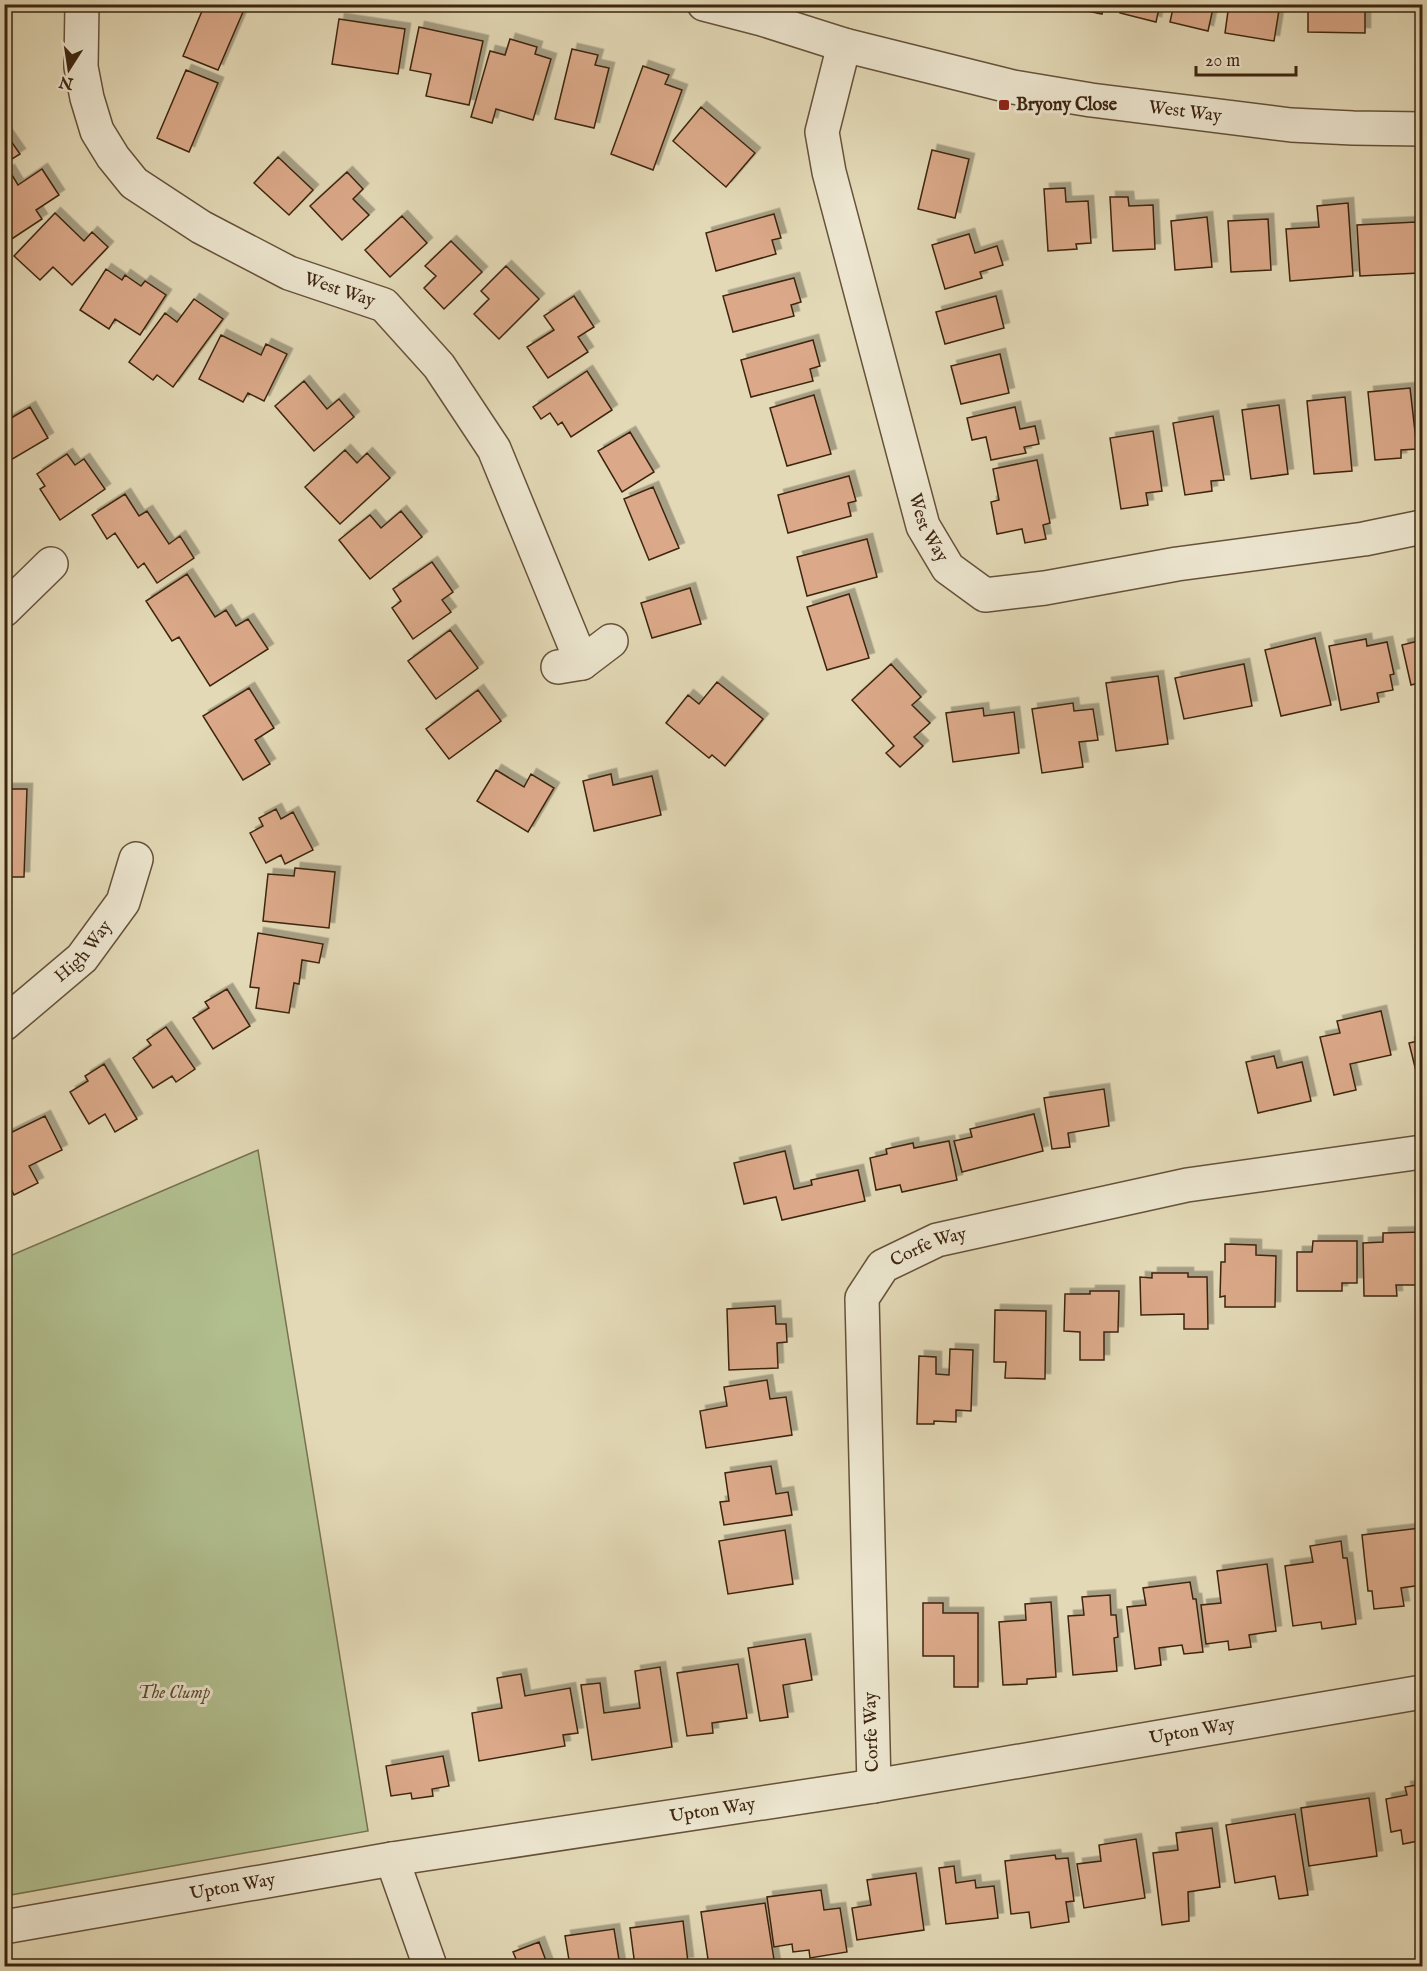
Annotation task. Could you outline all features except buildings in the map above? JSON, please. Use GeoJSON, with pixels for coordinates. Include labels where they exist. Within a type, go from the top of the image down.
{"type":"FeatureCollection","features":[{"type":"Feature","properties":{"kind":"street","name":"West Way"},"geometry":{"type":"LineString","coordinates":[[82,4],[81,67],[87,98],[97,131],[113,157],[134,183],[201,227],[289,273],[384,305],[440,366],[494,449],[570,665],[611,641]]}},
{"type":"Feature","properties":{"kind":"street","name":"West Way"},"geometry":{"type":"LineString","coordinates":[[704,4],[762,19],[844,45],[1013,87],[1091,100],[1292,124],[1422,129]]}},
{"type":"Feature","properties":{"kind":"street","name":"West Way"},"geometry":{"type":"LineString","coordinates":[[844,45],[822,132],[829,172],[924,526],[948,568],[985,595],[1045,588],[1177,564],[1364,539],[1422,527]]}},
{"type":"Feature","properties":{"kind":"street"},"geometry":{"type":"LineString","coordinates":[[9,595],[51,564]]}},
{"type":"Feature","properties":{"kind":"street","name":"High Way"},"geometry":{"type":"LineString","coordinates":[[4,1024],[82,958],[123,902],[136,859]]}},
{"type":"Feature","properties":{"kind":"street","name":"Corfe Way"},"geometry":{"type":"LineString","coordinates":[[874,1786],[862,1298],[883,1266],[937,1240],[1187,1185],[1422,1152]]}},
{"type":"Feature","properties":{"kind":"street","name":"Upton Way"},"geometry":{"type":"LineString","coordinates":[[4,1927],[392,1859],[874,1786],[1422,1692]]}},
{"type":"Feature","properties":{"kind":"street"},"geometry":{"type":"LineString","coordinates":[[392,1859],[430,1966]]}},
{"type":"Feature","properties":{"kind":"green space","name":"The Clump"},"geometry":{"type":"Polygon","coordinates":[[[258,1150],[368,1831],[5,1896],[5,1258],[258,1150]]]}},
{"type":"Feature","properties":{"kind":"place","name":"Bryony Close"},"geometry":{"type":"Point","coordinates":[1004,105]}}]}
